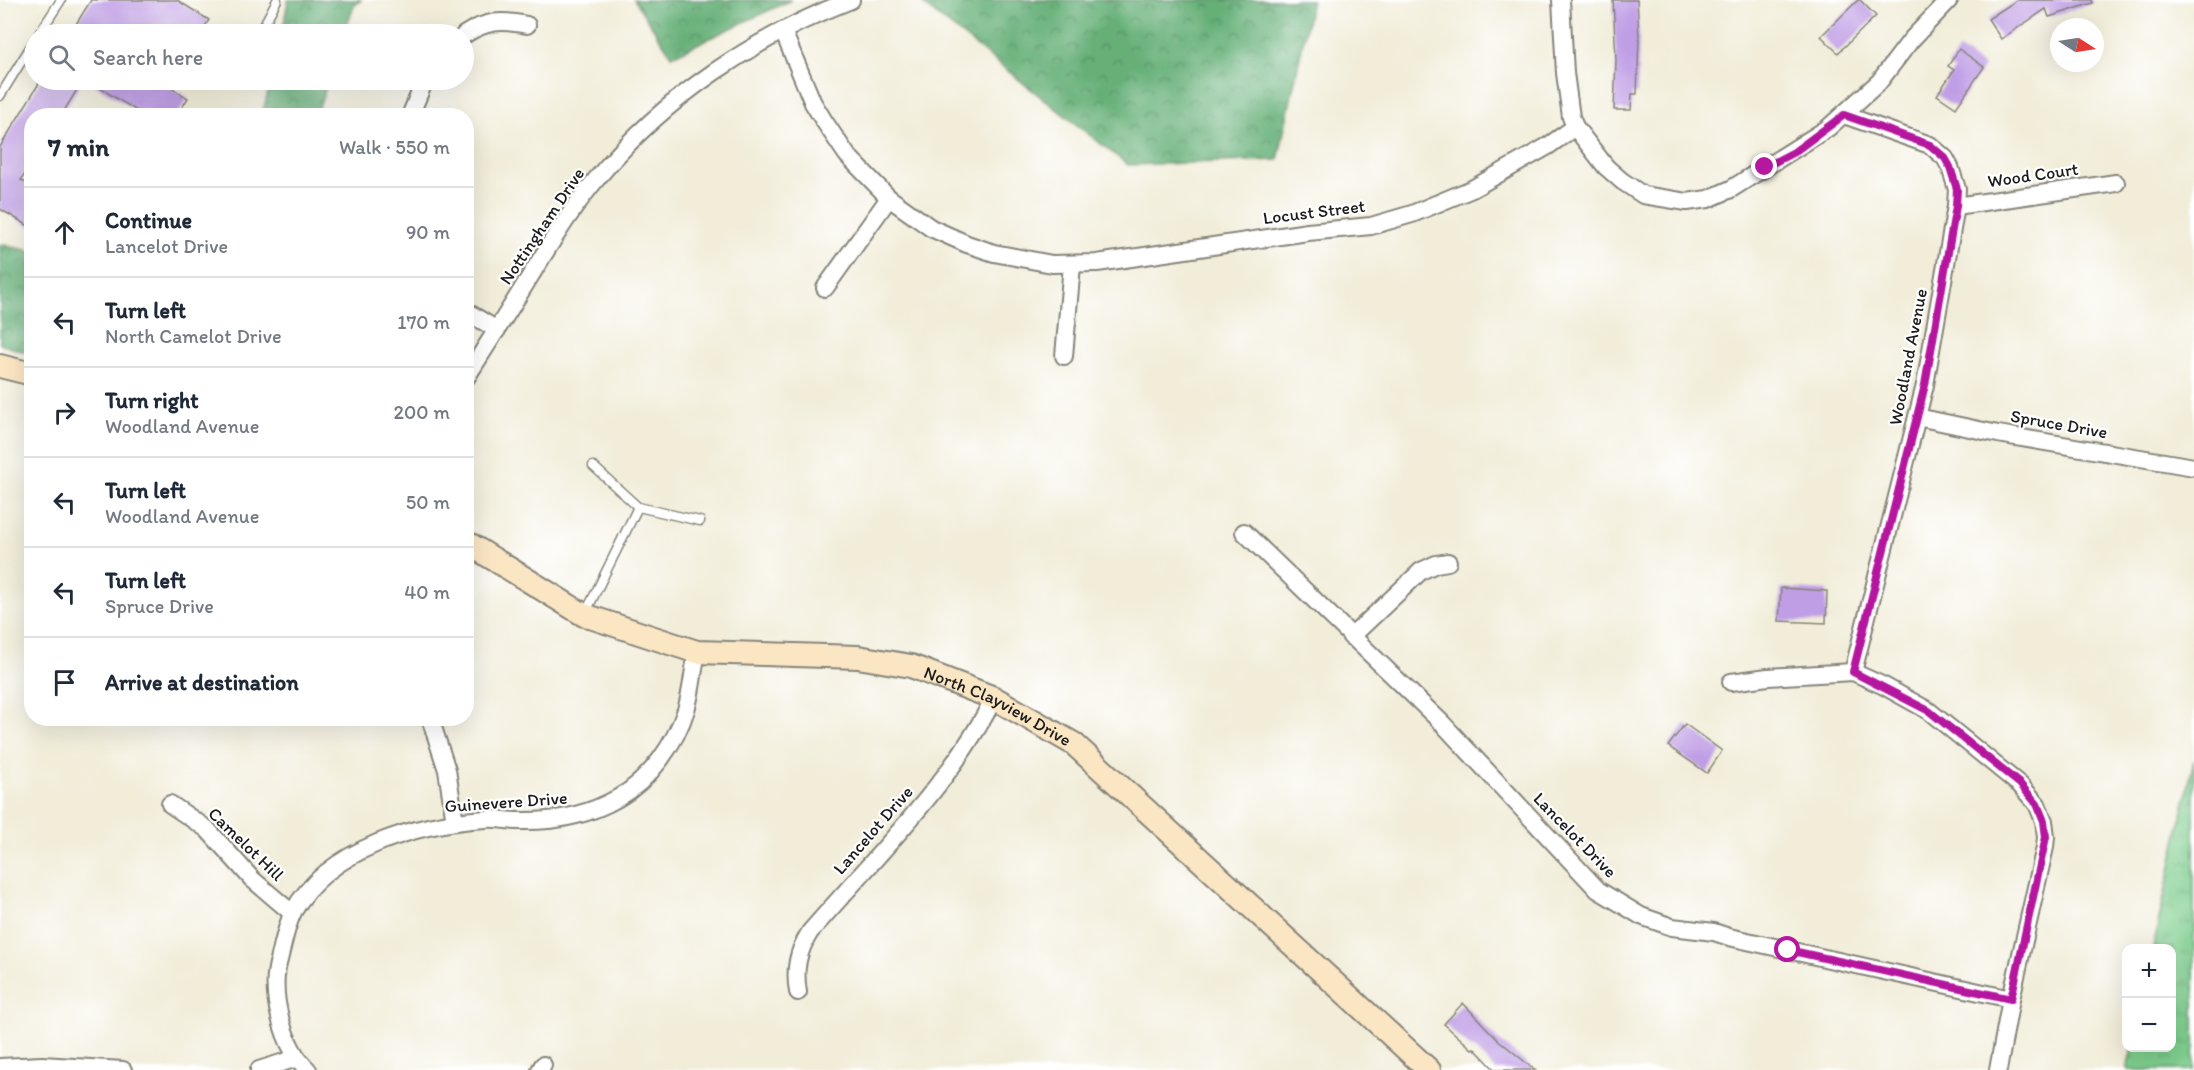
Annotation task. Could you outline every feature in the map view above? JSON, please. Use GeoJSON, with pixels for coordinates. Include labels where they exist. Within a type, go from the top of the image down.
{"type":"FeatureCollection","features":[{"type":"Feature","properties":{"kind":"street","name":"Nottingham Drive"},"geometry":{"type":"LineString","coordinates":[[474,366],[569,214],[598,176],[625,147],[691,88],[740,56],[783,31],[851,0]]}},
{"type":"Feature","properties":{"kind":"street"},"geometry":{"type":"LineString","coordinates":[[1562,0],[1565,73],[1571,117],[1575,127],[1606,167],[1622,182],[1643,195],[1687,202],[1708,199],[1731,189],[1794,152],[1844,115],[1879,82],[1911,40],[1949,0]]}},
{"type":"Feature","properties":{"kind":"street"},"geometry":{"type":"LineString","coordinates":[[474,29],[494,21],[527,24]]}},
{"type":"Feature","properties":{"kind":"street","name":"Locust Street"},"geometry":{"type":"LineString","coordinates":[[783,31],[813,103],[824,121],[847,155],[889,198],[931,228],[967,244],[1052,264],[1097,263],[1308,232],[1371,226],[1412,214],[1472,189],[1548,146],[1575,127]]}},
{"type":"Feature","properties":{"kind":"street"},"geometry":{"type":"LineString","coordinates":[[413,108],[421,90]]}},
{"type":"Feature","properties":{"kind":"street","name":"Woodland Avenue"},"geometry":{"type":"LineString","coordinates":[[1844,115],[1930,145],[1945,158],[1957,189],[1929,364],[1853,672]]}},
{"type":"Feature","properties":{"kind":"street","name":"Wood Court"},"geometry":{"type":"LineString","coordinates":[[1956,206],[2116,183]]}},
{"type":"Feature","properties":{"kind":"street"},"geometry":{"type":"LineString","coordinates":[[825,288],[889,198]]}},
{"type":"Feature","properties":{"kind":"street"},"geometry":{"type":"LineString","coordinates":[[1064,356],[1072,265]]}},
{"type":"Feature","properties":{"kind":"street"},"geometry":{"type":"LineString","coordinates":[[474,316],[497,330]]}},
{"type":"Feature","properties":{"kind":"street"},"geometry":{"type":"LineString","coordinates":[[0,366],[24,372]]}},
{"type":"Feature","properties":{"kind":"street","name":"Spruce Drive"},"geometry":{"type":"LineString","coordinates":[[1917,417],[1998,434],[2194,467]]}},
{"type":"Feature","properties":{"kind":"street","name":"Lancelot Drive"},"geometry":{"type":"LineString","coordinates":[[1244,532],[1351,638],[1442,723],[1598,890],[1641,916],[1672,927],[1714,932],[2011,999]]}},
{"type":"Feature","properties":{"kind":"street","name":"North Clayview Drive"},"geometry":{"type":"LineString","coordinates":[[474,547],[584,615],[697,651],[866,658],[911,666],[994,698],[1074,744],[1429,1070]]}},
{"type":"Feature","properties":{"kind":"street"},"geometry":{"type":"LineString","coordinates":[[1351,638],[1421,571],[1436,564],[1448,562]]}},
{"type":"Feature","properties":{"kind":"street","name":"Guinevere Drive"},"geometry":{"type":"LineString","coordinates":[[302,1064],[282,1026],[276,990],[277,966],[292,913],[318,881],[341,861],[368,846],[399,835],[455,822],[489,819],[543,821],[577,816],[621,797],[659,762],[673,740],[686,710],[697,651]]}},
{"type":"Feature","properties":{"kind":"street"},"geometry":{"type":"LineString","coordinates":[[1731,682],[1768,677],[1853,672],[1929,711],[2020,784],[2037,804],[2044,821],[2045,847],[2011,999],[1998,1070]]}},
{"type":"Feature","properties":{"kind":"street","name":"Lancelot Drive"},"geometry":{"type":"LineString","coordinates":[[798,992],[796,966],[803,942],[946,777],[994,698]]}},
{"type":"Feature","properties":{"kind":"street"},"geometry":{"type":"LineString","coordinates":[[433,726],[447,770],[455,822]]}},
{"type":"Feature","properties":{"kind":"street","name":"Camelot Hill"},"geometry":{"type":"LineString","coordinates":[[170,804],[207,829],[252,879],[292,913]]}},
{"type":"Feature","properties":{"kind":"street"},"geometry":{"type":"LineString","coordinates":[[259,1070],[302,1064]]}},
{"type":"Feature","properties":{"kind":"street"},"geometry":{"type":"LineString","coordinates":[[0,1067],[42,1065],[123,1070]]}},
{"type":"Feature","properties":{"kind":"lane"},"geometry":{"type":"LineString","coordinates":[[45,24],[61,0]]}},
{"type":"Feature","properties":{"kind":"lane"},"geometry":{"type":"LineString","coordinates":[[264,24],[277,0]]}},
{"type":"Feature","properties":{"kind":"lane"},"geometry":{"type":"LineString","coordinates":[[0,96],[24,57]]}},
{"type":"Feature","properties":{"kind":"lane"},"geometry":{"type":"LineString","coordinates":[[593,466],[638,507],[700,521]]}},
{"type":"Feature","properties":{"kind":"lane"},"geometry":{"type":"LineString","coordinates":[[584,615],[638,507]]}},
{"type":"Feature","properties":{"kind":"green space"},"geometry":{"type":"Polygon","coordinates":[[[288,0],[361,0],[354,6],[348,24],[284,24],[288,0]]]}},
{"type":"Feature","properties":{"kind":"green space"},"geometry":{"type":"Polygon","coordinates":[[[634,0],[791,0],[672,56],[634,0]]]}},
{"type":"Feature","properties":{"kind":"green space"},"geometry":{"type":"Polygon","coordinates":[[[922,0],[1312,0],[1278,160],[1128,165],[925,6],[922,0]]]}},
{"type":"Feature","properties":{"kind":"green space"},"geometry":{"type":"Polygon","coordinates":[[[268,90],[325,90],[319,108],[264,108],[268,90]]]}},
{"type":"Feature","properties":{"kind":"green space"},"geometry":{"type":"Polygon","coordinates":[[[0,244],[24,249],[24,352],[0,344],[0,244]]]}},
{"type":"Feature","properties":{"kind":"green space"},"geometry":{"type":"Polygon","coordinates":[[[2194,760],[2194,1070],[2127,1070],[2131,1052],[2176,1052],[2176,944],[2154,944],[2194,760]]]}},
{"type":"Feature","properties":{"kind":"building"},"geometry":{"type":"Polygon","coordinates":[[[91,0],[177,0],[209,20],[206,24],[76,24],[91,0]]]}},
{"type":"Feature","properties":{"kind":"building"},"geometry":{"type":"Polygon","coordinates":[[[1613,0],[1637,0],[1639,37],[1637,94],[1632,94],[1631,110],[1614,110],[1616,60],[1613,0]]]}},
{"type":"Feature","properties":{"kind":"building"},"geometry":{"type":"Polygon","coordinates":[[[1858,0],[1876,16],[1838,53],[1821,36],[1858,0]]]}},
{"type":"Feature","properties":{"kind":"building"},"geometry":{"type":"Polygon","coordinates":[[[2017,0],[2092,0],[2093,3],[2049,17],[2046,9],[2001,39],[1988,19],[2017,0]]]}},
{"type":"Feature","properties":{"kind":"building"},"geometry":{"type":"Polygon","coordinates":[[[1959,49],[1984,67],[1956,108],[1937,95],[1954,70],[1948,66],[1959,49]]]}},
{"type":"Feature","properties":{"kind":"building"},"geometry":{"type":"Polygon","coordinates":[[[35,90],[77,90],[66,108],[24,108],[24,176],[21,180],[24,182],[24,223],[0,209],[0,147],[35,90]]]}},
{"type":"Feature","properties":{"kind":"building"},"geometry":{"type":"Polygon","coordinates":[[[103,90],[175,90],[188,98],[182,108],[132,108],[103,90]]]}},
{"type":"Feature","properties":{"kind":"building"},"geometry":{"type":"Polygon","coordinates":[[[1781,588],[1827,591],[1826,623],[1779,621],[1781,588]]]}},
{"type":"Feature","properties":{"kind":"building"},"geometry":{"type":"Polygon","coordinates":[[[1685,724],[1722,751],[1707,773],[1668,746],[1685,724]]]}},
{"type":"Feature","properties":{"kind":"building"},"geometry":{"type":"Polygon","coordinates":[[[1463,1003],[1496,1038],[1535,1070],[1495,1070],[1474,1048],[1472,1049],[1444,1024],[1463,1003]]]}},
{"type":"Feature","properties":{"kind":"route"},"geometry":{"type":"LineString","coordinates":[[1765,167],[1794,152],[1844,115],[1930,145],[1945,158],[1950,167],[1957,189],[1956,206],[1925,385],[1853,672],[1929,711],[2020,784],[2037,804],[2044,821],[2046,837],[2011,999],[1788,950]]}}]}
